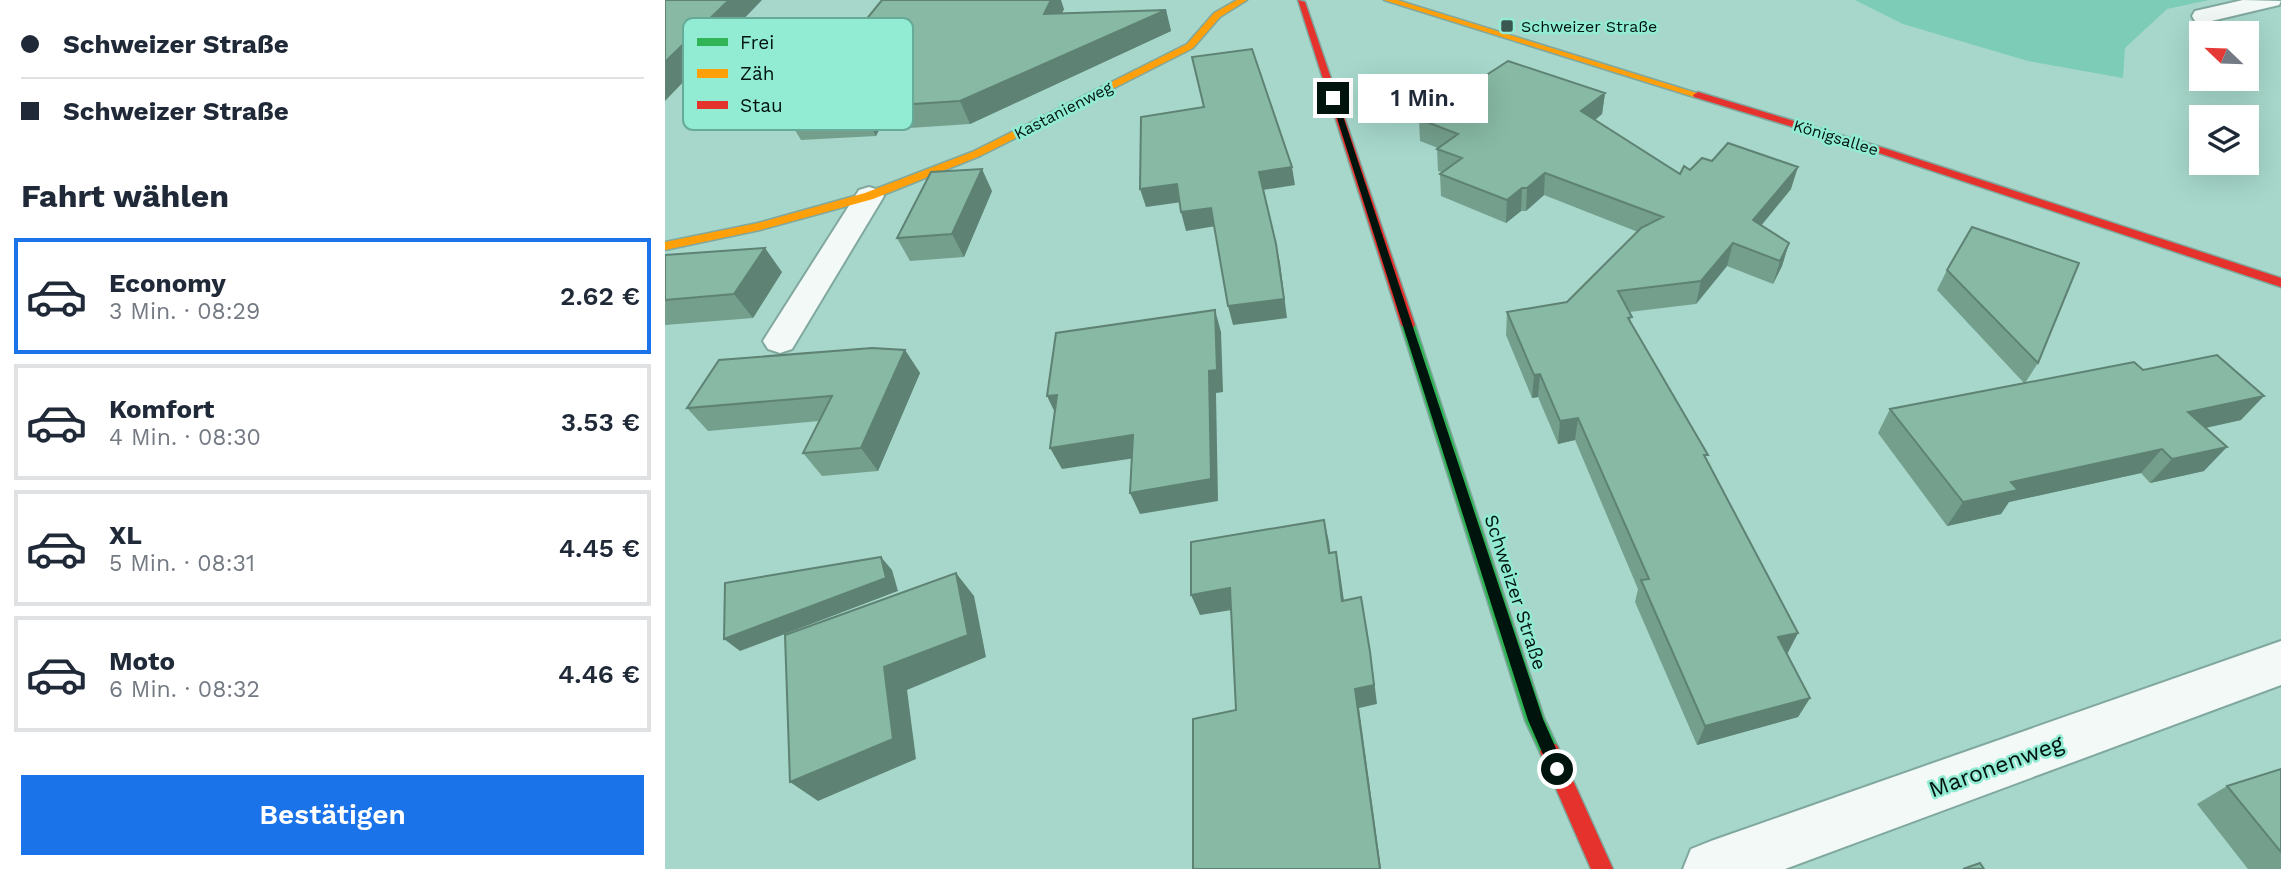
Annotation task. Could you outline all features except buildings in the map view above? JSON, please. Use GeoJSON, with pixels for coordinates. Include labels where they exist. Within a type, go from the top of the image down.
{"type":"FeatureCollection","features":[{"type":"Feature","properties":{"kind":"street","name":"Kastanienweg"},"geometry":{"type":"LineString","coordinates":[[665,246],[760,226],[869,195],[976,154],[1190,46],[1217,15],[1243,0]]}},
{"type":"Feature","properties":{"kind":"street","name":"Königsallee"},"geometry":{"type":"LineString","coordinates":[[1388,0],[1886,152],[2281,283]]}},
{"type":"Feature","properties":{"kind":"street"},"geometry":{"type":"LineString","coordinates":[[2203,16],[2271,0]]}},
{"type":"Feature","properties":{"kind":"street"},"geometry":{"type":"LineString","coordinates":[[1281,1],[1318,1]]}},
{"type":"Feature","properties":{"kind":"street","name":"Schweizer Straße"},"geometry":{"type":"LineString","coordinates":[[1301,2],[1386,255],[1535,720],[1602,869]]}},
{"type":"Feature","properties":{"kind":"street"},"geometry":{"type":"LineString","coordinates":[[780,341],[869,195]]}},
{"type":"Feature","properties":{"kind":"street","name":"Maronenweg"},"geometry":{"type":"LineString","coordinates":[[1711,869],[2281,663]]}},
{"type":"Feature","properties":{"kind":"green space"},"geometry":{"type":"Polygon","coordinates":[[[1855,0],[2209,0],[2167,9],[2125,48],[2123,78],[2028,61],[1903,24],[1855,0]]]}},
{"type":"Feature","properties":{"kind":"traffic: fast"},"geometry":{"type":"LineString","coordinates":[[1408,325],[1535,720],[1550,752]]}},
{"type":"Feature","properties":{"kind":"traffic: slow"},"geometry":{"type":"LineString","coordinates":[[665,246],[760,226],[869,196],[976,154],[1190,46],[1217,15],[1243,0]]}},
{"type":"Feature","properties":{"kind":"traffic: slow"},"geometry":{"type":"LineString","coordinates":[[1388,0],[1698,95]]}},
{"type":"Feature","properties":{"kind":"traffic: jam"},"geometry":{"type":"LineString","coordinates":[[1301,2],[1408,325]]}},
{"type":"Feature","properties":{"kind":"traffic: jam"},"geometry":{"type":"LineString","coordinates":[[1698,95],[1886,152],[2281,283]]}},
{"type":"Feature","properties":{"kind":"traffic: jam"},"geometry":{"type":"LineString","coordinates":[[1550,752],[1602,869]]}},
{"type":"Feature","properties":{"kind":"place","name":"Schweizer Straße"},"geometry":{"type":"Point","coordinates":[1507,26]}},
{"type":"Feature","properties":{"kind":"route"},"geometry":{"type":"LineString","coordinates":[[1333,98],[1535,720],[1557,769]]}}]}
